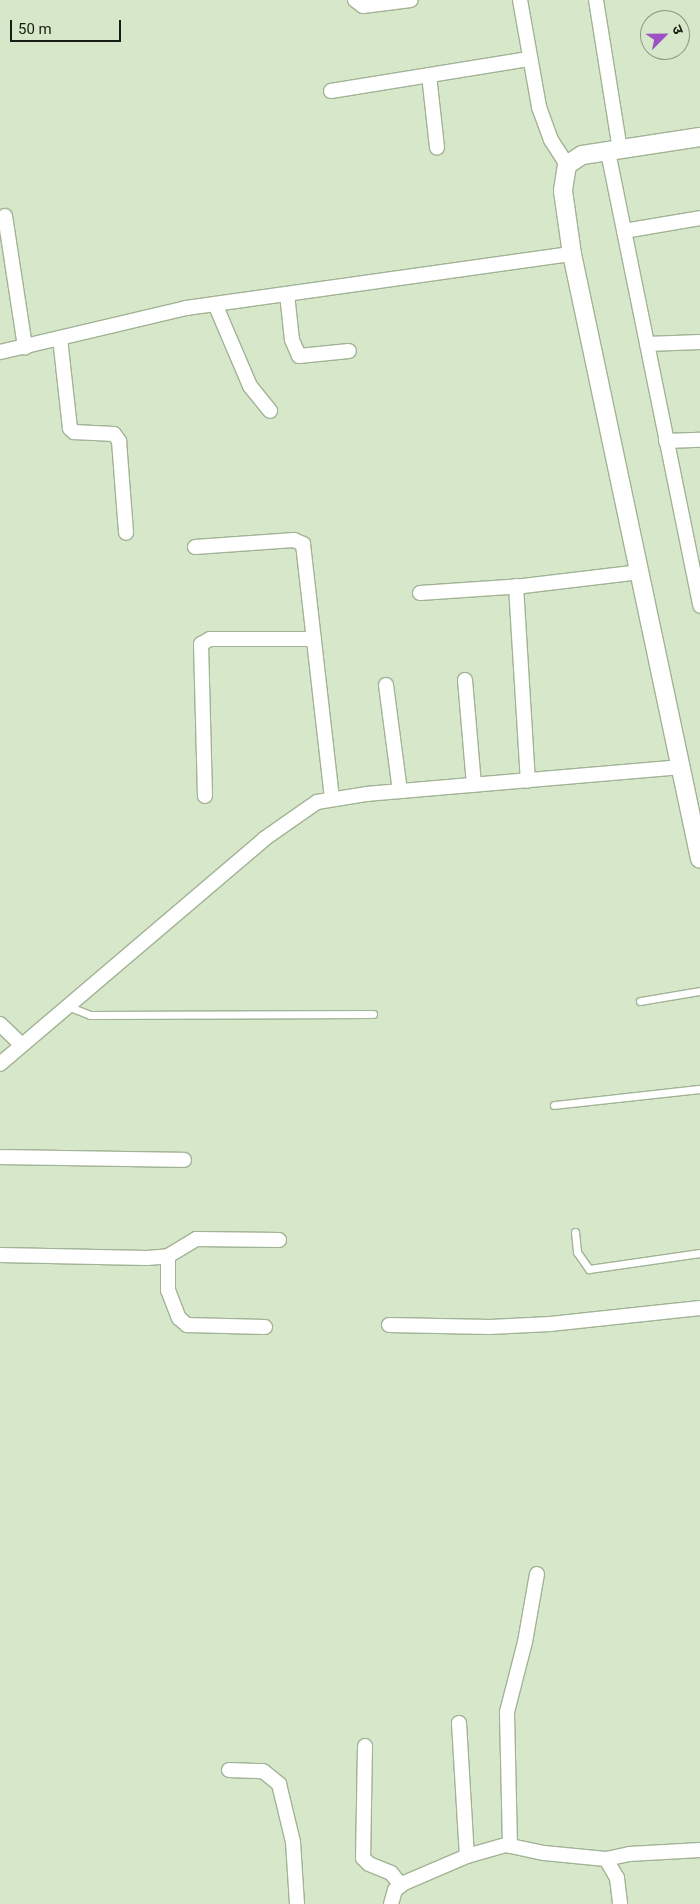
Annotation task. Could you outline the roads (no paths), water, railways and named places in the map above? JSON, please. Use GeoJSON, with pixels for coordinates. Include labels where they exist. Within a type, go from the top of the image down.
{"type":"FeatureCollection","features":[{"type":"Feature","properties":{"kind":"street"},"geometry":{"type":"LineString","coordinates":[[355,0],[364,6],[411,0]]}},
{"type":"Feature","properties":{"kind":"street"},"geometry":{"type":"LineString","coordinates":[[520,0],[528,59],[544,123],[567,165],[563,192],[572,254],[700,859]]}},
{"type":"Feature","properties":{"kind":"street"},"geometry":{"type":"LineString","coordinates":[[596,0],[624,231],[700,606]]}},
{"type":"Feature","properties":{"kind":"street"},"geometry":{"type":"LineString","coordinates":[[332,91],[528,59]]}},
{"type":"Feature","properties":{"kind":"street"},"geometry":{"type":"LineString","coordinates":[[429,75],[437,148]]}},
{"type":"Feature","properties":{"kind":"street"},"geometry":{"type":"LineString","coordinates":[[567,165],[582,155],[700,137]]}},
{"type":"Feature","properties":{"kind":"street"},"geometry":{"type":"LineString","coordinates":[[5,216],[25,346]]}},
{"type":"Feature","properties":{"kind":"street"},"geometry":{"type":"LineString","coordinates":[[624,231],[700,218]]}},
{"type":"Feature","properties":{"kind":"street"},"geometry":{"type":"LineString","coordinates":[[0,352],[215,304],[572,254]]}},
{"type":"Feature","properties":{"kind":"street"},"geometry":{"type":"LineString","coordinates":[[287,294],[292,340],[298,356],[349,351]]}},
{"type":"Feature","properties":{"kind":"street"},"geometry":{"type":"LineString","coordinates":[[215,304],[250,386],[270,411]]}},
{"type":"Feature","properties":{"kind":"street"},"geometry":{"type":"LineString","coordinates":[[60,338],[70,428],[74,432],[114,434],[120,441],[126,533]]}},
{"type":"Feature","properties":{"kind":"street"},"geometry":{"type":"LineString","coordinates":[[647,344],[700,342]]}},
{"type":"Feature","properties":{"kind":"street"},"geometry":{"type":"LineString","coordinates":[[666,441],[700,440]]}},
{"type":"Feature","properties":{"kind":"street"},"geometry":{"type":"LineString","coordinates":[[195,547],[301,542],[306,555],[332,798]]}},
{"type":"Feature","properties":{"kind":"street"},"geometry":{"type":"LineString","coordinates":[[420,593],[516,586],[640,572]]}},
{"type":"Feature","properties":{"kind":"street"},"geometry":{"type":"LineString","coordinates":[[516,586],[528,780]]}},
{"type":"Feature","properties":{"kind":"street"},"geometry":{"type":"LineString","coordinates":[[205,796],[201,644],[210,639],[314,639]]}},
{"type":"Feature","properties":{"kind":"street"},"geometry":{"type":"LineString","coordinates":[[465,680],[474,785]]}},
{"type":"Feature","properties":{"kind":"street"},"geometry":{"type":"LineString","coordinates":[[386,685],[400,791]]}},
{"type":"Feature","properties":{"kind":"street"},"geometry":{"type":"LineString","coordinates":[[0,1064],[288,819],[318,802],[332,798],[400,791],[681,767]]}},
{"type":"Feature","properties":{"kind":"street"},"geometry":{"type":"LineString","coordinates":[[0,1024],[22,1045]]}},
{"type":"Feature","properties":{"kind":"street"},"geometry":{"type":"LineString","coordinates":[[0,1157],[184,1160]]}},
{"type":"Feature","properties":{"kind":"street"},"geometry":{"type":"LineString","coordinates":[[0,1255],[168,1256],[196,1239],[278,1240]]}},
{"type":"Feature","properties":{"kind":"street"},"geometry":{"type":"LineString","coordinates":[[168,1256],[168,1290],[179,1318],[187,1325],[265,1327]]}},
{"type":"Feature","properties":{"kind":"street"},"geometry":{"type":"LineString","coordinates":[[389,1325],[540,1325],[700,1308]]}},
{"type":"Feature","properties":{"kind":"street"},"geometry":{"type":"LineString","coordinates":[[510,1846],[507,1712],[525,1642],[537,1574]]}},
{"type":"Feature","properties":{"kind":"street"},"geometry":{"type":"LineString","coordinates":[[459,1723],[466,1856]]}},
{"type":"Feature","properties":{"kind":"street"},"geometry":{"type":"LineString","coordinates":[[365,1746],[363,1858],[369,1864],[391,1873],[401,1885]]}},
{"type":"Feature","properties":{"kind":"street"},"geometry":{"type":"LineString","coordinates":[[228,1770],[263,1771],[278,1784],[293,1842],[296,1904]]}},
{"type":"Feature","properties":{"kind":"street"},"geometry":{"type":"LineString","coordinates":[[391,1904],[395,1890],[401,1885],[466,1856],[492,1847],[510,1846],[544,1853],[606,1859],[629,1854],[700,1850]]}},
{"type":"Feature","properties":{"kind":"street"},"geometry":{"type":"LineString","coordinates":[[606,1859],[617,1878],[620,1904]]}},
{"type":"Feature","properties":{"kind":"lane"},"geometry":{"type":"LineString","coordinates":[[640,1001],[700,991]]}},
{"type":"Feature","properties":{"kind":"lane"},"geometry":{"type":"LineString","coordinates":[[66,1006],[90,1015],[373,1014]]}},
{"type":"Feature","properties":{"kind":"lane"},"geometry":{"type":"LineString","coordinates":[[554,1105],[700,1089]]}},
{"type":"Feature","properties":{"kind":"lane"},"geometry":{"type":"LineString","coordinates":[[575,1232],[576,1252],[589,1269],[700,1253]]}}]}
